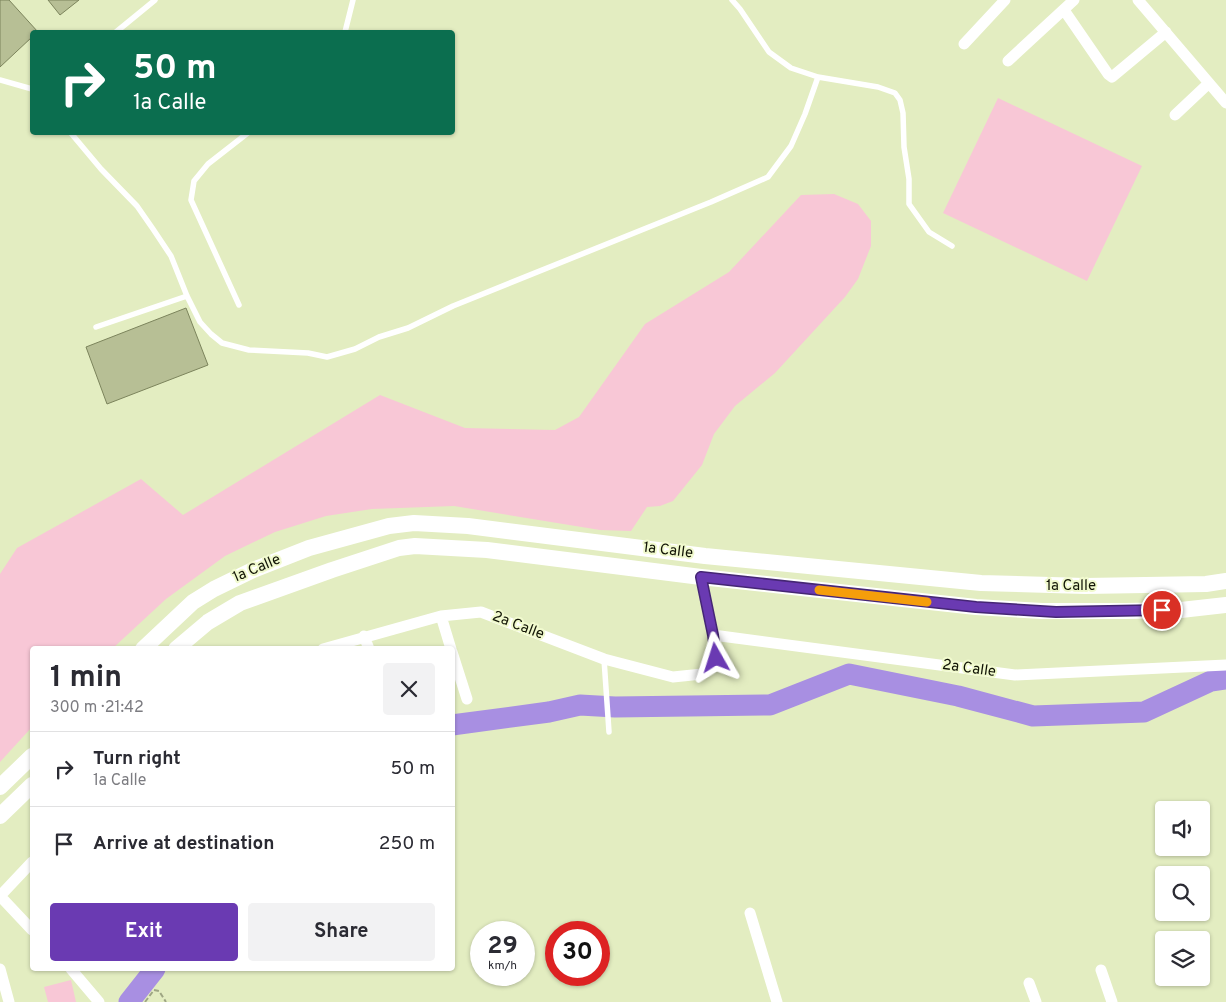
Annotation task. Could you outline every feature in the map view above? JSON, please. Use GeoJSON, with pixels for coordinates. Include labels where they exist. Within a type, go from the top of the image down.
{"type":"FeatureCollection","features":[{"type":"Feature","properties":{"kind":"main road","name":"1a Calle"},"geometry":{"type":"LineString","coordinates":[[146,646],[193,602],[214,589],[253,570],[333,540],[389,526],[414,523],[468,526],[705,556],[981,583],[1085,586],[1206,584],[1226,581]]}},
{"type":"Feature","properties":{"kind":"main road","name":"1a Calle"},"geometry":{"type":"LineString","coordinates":[[180,646],[208,622],[240,603],[399,548],[415,546],[487,550],[701,577],[976,607],[1032,611],[1181,610],[1226,606]]}},
{"type":"Feature","properties":{"kind":"main road"},"geometry":{"type":"LineString","coordinates":[[0,787],[30,758]]}},
{"type":"Feature","properties":{"kind":"main road"},"geometry":{"type":"LineString","coordinates":[[0,816],[30,787]]}},
{"type":"Feature","properties":{"kind":"street"},"geometry":{"type":"LineString","coordinates":[[964,44],[1005,0]]}},
{"type":"Feature","properties":{"kind":"street"},"geometry":{"type":"LineString","coordinates":[[1008,61],[1074,0]]}},
{"type":"Feature","properties":{"kind":"street"},"geometry":{"type":"LineString","coordinates":[[1138,0],[1226,103]]}},
{"type":"Feature","properties":{"kind":"street"},"geometry":{"type":"LineString","coordinates":[[1064,10],[1108,74],[1112,77],[1166,32]]}},
{"type":"Feature","properties":{"kind":"street"},"geometry":{"type":"LineString","coordinates":[[1175,115],[1209,83]]}},
{"type":"Feature","properties":{"kind":"street"},"geometry":{"type":"LineString","coordinates":[[701,577],[713,635]]}},
{"type":"Feature","properties":{"kind":"street","name":"2a Calle"},"geometry":{"type":"LineString","coordinates":[[332,646],[441,616],[481,612],[604,659],[673,677],[696,676],[710,668],[716,658],[713,635],[1015,675],[1226,665]]}},
{"type":"Feature","properties":{"kind":"street"},"geometry":{"type":"LineString","coordinates":[[441,616],[450,646]]}},
{"type":"Feature","properties":{"kind":"street"},"geometry":{"type":"LineString","coordinates":[[364,636],[368,646]]}},
{"type":"Feature","properties":{"kind":"street"},"geometry":{"type":"LineString","coordinates":[[455,661],[468,699]]}},
{"type":"Feature","properties":{"kind":"street"},"geometry":{"type":"LineString","coordinates":[[30,864],[0,896],[30,928]]}},
{"type":"Feature","properties":{"kind":"street"},"geometry":{"type":"LineString","coordinates":[[750,913],[777,1002]]}},
{"type":"Feature","properties":{"kind":"street"},"geometry":{"type":"LineString","coordinates":[[0,969],[9,1002]]}},
{"type":"Feature","properties":{"kind":"street"},"geometry":{"type":"LineString","coordinates":[[1101,970],[1112,1002]]}},
{"type":"Feature","properties":{"kind":"street"},"geometry":{"type":"LineString","coordinates":[[73,971],[100,1002]]}},
{"type":"Feature","properties":{"kind":"street"},"geometry":{"type":"LineString","coordinates":[[1029,983],[1036,1002]]}},
{"type":"Feature","properties":{"kind":"lane"},"geometry":{"type":"LineString","coordinates":[[118,30],[155,0]]}},
{"type":"Feature","properties":{"kind":"lane"},"geometry":{"type":"LineString","coordinates":[[346,30],[353,0]]}},
{"type":"Feature","properties":{"kind":"lane"},"geometry":{"type":"LineString","coordinates":[[732,0],[740,8],[770,52],[791,68],[818,77],[878,87],[895,93],[900,100],[903,113],[904,146],[909,179],[908,204],[929,232],[952,246]]}},
{"type":"Feature","properties":{"kind":"lane"},"geometry":{"type":"LineString","coordinates":[[72,135],[100,169],[137,206],[171,256],[200,322],[222,343],[249,350],[308,353],[327,357],[354,349],[378,337],[408,328],[453,306],[711,202],[768,176],[791,146],[806,114],[818,77]]}},
{"type":"Feature","properties":{"kind":"lane"},"geometry":{"type":"LineString","coordinates":[[0,80],[30,88]]}},
{"type":"Feature","properties":{"kind":"lane"},"geometry":{"type":"LineString","coordinates":[[239,305],[191,200],[194,181],[208,164],[245,135]]}},
{"type":"Feature","properties":{"kind":"lane"},"geometry":{"type":"LineString","coordinates":[[96,328],[187,296]]}},
{"type":"Feature","properties":{"kind":"lane"},"geometry":{"type":"LineString","coordinates":[[604,659],[609,732]]}},
{"type":"Feature","properties":{"kind":"path"},"geometry":{"type":"LineString","coordinates":[[145,1002],[154,990],[159,991],[166,1002]]}},
{"type":"Feature","properties":{"kind":"shaded area"},"geometry":{"type":"Polygon","coordinates":[[[998,98],[1142,166],[1087,281],[943,213],[998,98]]]}},
{"type":"Feature","properties":{"kind":"shaded area"},"geometry":{"type":"Polygon","coordinates":[[[834,194],[858,204],[871,221],[871,246],[858,279],[845,297],[775,373],[735,406],[714,434],[702,465],[673,501],[660,506],[647,507],[631,531],[600,530],[454,506],[372,509],[326,516],[275,532],[225,556],[166,599],[115,646],[30,646],[30,729],[0,762],[0,574],[17,548],[141,479],[183,515],[380,395],[465,428],[555,430],[579,417],[645,324],[729,272],[801,195],[834,194]]]}},
{"type":"Feature","properties":{"kind":"shaded area"},"geometry":{"type":"Polygon","coordinates":[[[71,980],[76,1002],[48,1002],[44,987],[71,980]]]}},
{"type":"Feature","properties":{"kind":"building"},"geometry":{"type":"Polygon","coordinates":[[[0,0],[9,0],[36,30],[30,30],[30,39],[0,67],[0,0]]]}},
{"type":"Feature","properties":{"kind":"building"},"geometry":{"type":"Polygon","coordinates":[[[48,0],[79,0],[60,15],[48,0]]]}},
{"type":"Feature","properties":{"kind":"building"},"geometry":{"type":"Polygon","coordinates":[[[186,308],[208,365],[107,404],[86,347],[186,308]]]}},
{"type":"Feature","properties":{"kind":"waterway"},"geometry":{"type":"LineString","coordinates":[[455,725],[549,712],[580,705],[615,707],[770,705],[849,674],[958,696],[1033,716],[1144,712],[1211,681],[1226,679]]}},
{"type":"Feature","properties":{"kind":"waterway"},"geometry":{"type":"LineString","coordinates":[[129,1002],[153,971]]}},
{"type":"Feature","properties":{"kind":"slow traffic"},"geometry":{"type":"LineString","coordinates":[[819,590],[927,602]]}},
{"type":"Feature","properties":{"kind":"route"},"geometry":{"type":"LineString","coordinates":[[716,658],[701,577],[976,607],[1056,612],[1162,610]]}}]}
